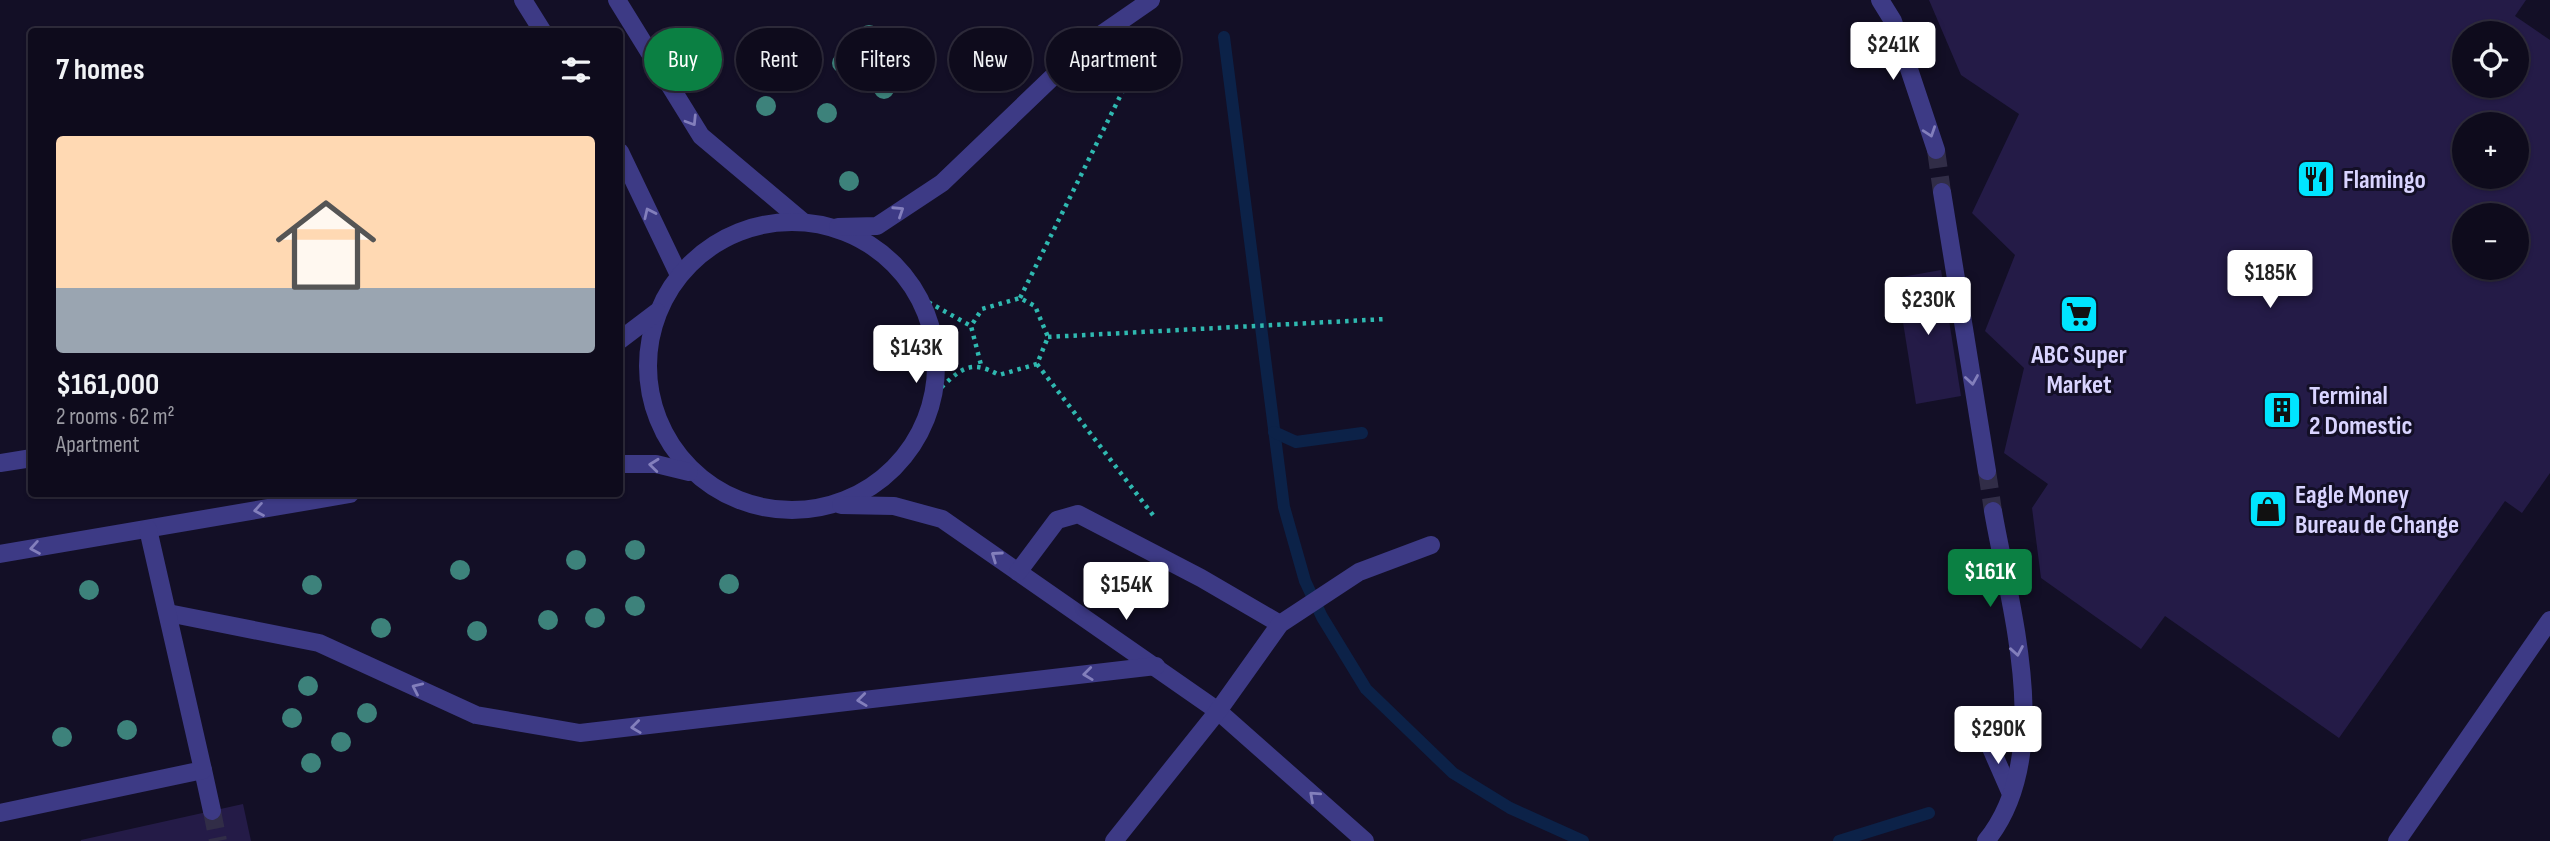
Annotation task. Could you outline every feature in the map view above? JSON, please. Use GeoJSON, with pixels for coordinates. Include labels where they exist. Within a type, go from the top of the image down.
{"type":"FeatureCollection","features":[{"type":"Feature","properties":{"kind":"street"},"geometry":{"type":"LineString","coordinates":[[523,0],[541,28]]}},
{"type":"Feature","properties":{"kind":"street"},"geometry":{"type":"LineString","coordinates":[[617,0],[701,136],[802,220]]}},
{"type":"Feature","properties":{"kind":"street"},"geometry":{"type":"LineString","coordinates":[[835,227],[877,226],[942,183],[1086,45],[1151,0]]}},
{"type":"Feature","properties":{"kind":"street"},"geometry":{"type":"LineString","coordinates":[[1880,0],[1893,21],[1937,150]]}},
{"type":"Feature","properties":{"kind":"street"},"geometry":{"type":"LineString","coordinates":[[623,158],[678,275]]}},
{"type":"Feature","properties":{"kind":"street"},"geometry":{"type":"LineString","coordinates":[[1942,192],[1987,471]]}},
{"type":"Feature","properties":{"kind":"street"},"geometry":{"type":"LineString","coordinates":[[688,472],[649,397],[646,357],[657,312],[678,275],[721,239],[802,220],[835,227],[871,243],[921,298],[937,348],[935,393],[910,453],[841,505]]}},
{"type":"Feature","properties":{"kind":"street"},"geometry":{"type":"LineString","coordinates":[[623,338],[657,312]]}},
{"type":"Feature","properties":{"kind":"street"},"geometry":{"type":"LineString","coordinates":[[0,463],[28,459]]}},
{"type":"Feature","properties":{"kind":"street"},"geometry":{"type":"LineString","coordinates":[[623,464],[656,464],[688,472],[717,493],[761,510],[841,505],[894,506],[942,519],[1218,711],[1365,841]]}},
{"type":"Feature","properties":{"kind":"street"},"geometry":{"type":"LineString","coordinates":[[0,554],[333,497]]}},
{"type":"Feature","properties":{"kind":"street"},"geometry":{"type":"LineString","coordinates":[[1986,841],[2011,794],[2021,750],[2026,701],[1993,511]]}},
{"type":"Feature","properties":{"kind":"street"},"geometry":{"type":"LineString","coordinates":[[1018,572],[1057,520],[1078,514],[1190,572],[1280,624]]}},
{"type":"Feature","properties":{"kind":"street"},"geometry":{"type":"LineString","coordinates":[[148,529],[212,811]]}},
{"type":"Feature","properties":{"kind":"street"},"geometry":{"type":"LineString","coordinates":[[1114,841],[1218,711],[1280,624],[1359,572],[1431,545]]}},
{"type":"Feature","properties":{"kind":"street"},"geometry":{"type":"LineString","coordinates":[[169,613],[319,643],[476,715],[580,733],[1156,666]]}},
{"type":"Feature","properties":{"kind":"street"},"geometry":{"type":"LineString","coordinates":[[2397,841],[2550,620]]}},
{"type":"Feature","properties":{"kind":"street"},"geometry":{"type":"LineString","coordinates":[[1987,739],[2011,794]]}},
{"type":"Feature","properties":{"kind":"street"},"geometry":{"type":"LineString","coordinates":[[0,813],[203,770]]}},
{"type":"Feature","properties":{"kind":"path"},"geometry":{"type":"LineString","coordinates":[[1020,299],[1123,91]]}},
{"type":"Feature","properties":{"kind":"path"},"geometry":{"type":"LineString","coordinates":[[921,298],[971,326],[981,365]]}},
{"type":"Feature","properties":{"kind":"path"},"geometry":{"type":"LineString","coordinates":[[971,326],[982,309],[1020,299],[1035,306],[1048,337],[1037,364]]}},
{"type":"Feature","properties":{"kind":"path"},"geometry":{"type":"LineString","coordinates":[[1048,337],[1276,327],[1386,319]]}},
{"type":"Feature","properties":{"kind":"path"},"geometry":{"type":"LineString","coordinates":[[935,393],[963,368],[981,365],[999,375],[1037,364]]}},
{"type":"Feature","properties":{"kind":"path"},"geometry":{"type":"LineString","coordinates":[[1037,364],[1160,525]]}},
{"type":"Feature","properties":{"kind":"building","name":"Terminal 2 Domestic"},"geometry":{"type":"Polygon","coordinates":[[[1929,0],[2526,0],[2515,16],[2522,21],[2452,21],[2452,98],[2529,98],[2529,26],[2550,40],[2550,473],[2522,513],[2505,501],[2339,738],[2165,616],[2141,649],[2041,578],[2032,508],[2048,484],[2004,453],[2024,368],[1985,331],[2015,255],[1972,213],[2019,114],[1961,75],[1929,0]]]}},
{"type":"Feature","properties":{"kind":"building"},"geometry":{"type":"Polygon","coordinates":[[[1941,270],[1961,396],[1916,404],[1896,278],[1941,270]]]}},
{"type":"Feature","properties":{"kind":"building"},"geometry":{"type":"Polygon","coordinates":[[[243,804],[251,841],[81,841],[81,840],[243,804]]]}},
{"type":"Feature","properties":{"kind":"waterway"},"geometry":{"type":"LineString","coordinates":[[1224,37],[1284,507],[1305,581],[1322,617],[1366,689],[1453,773],[1510,808],[1583,841]]}},
{"type":"Feature","properties":{"kind":"waterway"},"geometry":{"type":"LineString","coordinates":[[1274,432],[1296,442],[1362,433]]}},
{"type":"Feature","properties":{"kind":"waterway"},"geometry":{"type":"LineString","coordinates":[[1839,841],[1929,813]]}},
{"type":"Feature","properties":{"kind":"tunnel"},"geometry":{"type":"LineString","coordinates":[[1936,150],[1942,192]]}},
{"type":"Feature","properties":{"kind":"tunnel"},"geometry":{"type":"LineString","coordinates":[[1987,471],[1993,511]]}},
{"type":"Feature","properties":{"kind":"tunnel"},"geometry":{"type":"LineString","coordinates":[[212,811],[218,841]]}},
{"type":"Feature","properties":{"kind":"place","name":"Flamingo"},"geometry":{"type":"Point","coordinates":[2316,179]}},
{"type":"Feature","properties":{"kind":"place","name":"ABC Super Market"},"geometry":{"type":"Point","coordinates":[2079,314]}},
{"type":"Feature","properties":{"kind":"place","name":"Terminal 2 Domestic"},"geometry":{"type":"Point","coordinates":[2282,410]}},
{"type":"Feature","properties":{"kind":"place","name":"Eagle Money Bureau de Change"},"geometry":{"type":"Point","coordinates":[2268,509]}}]}
